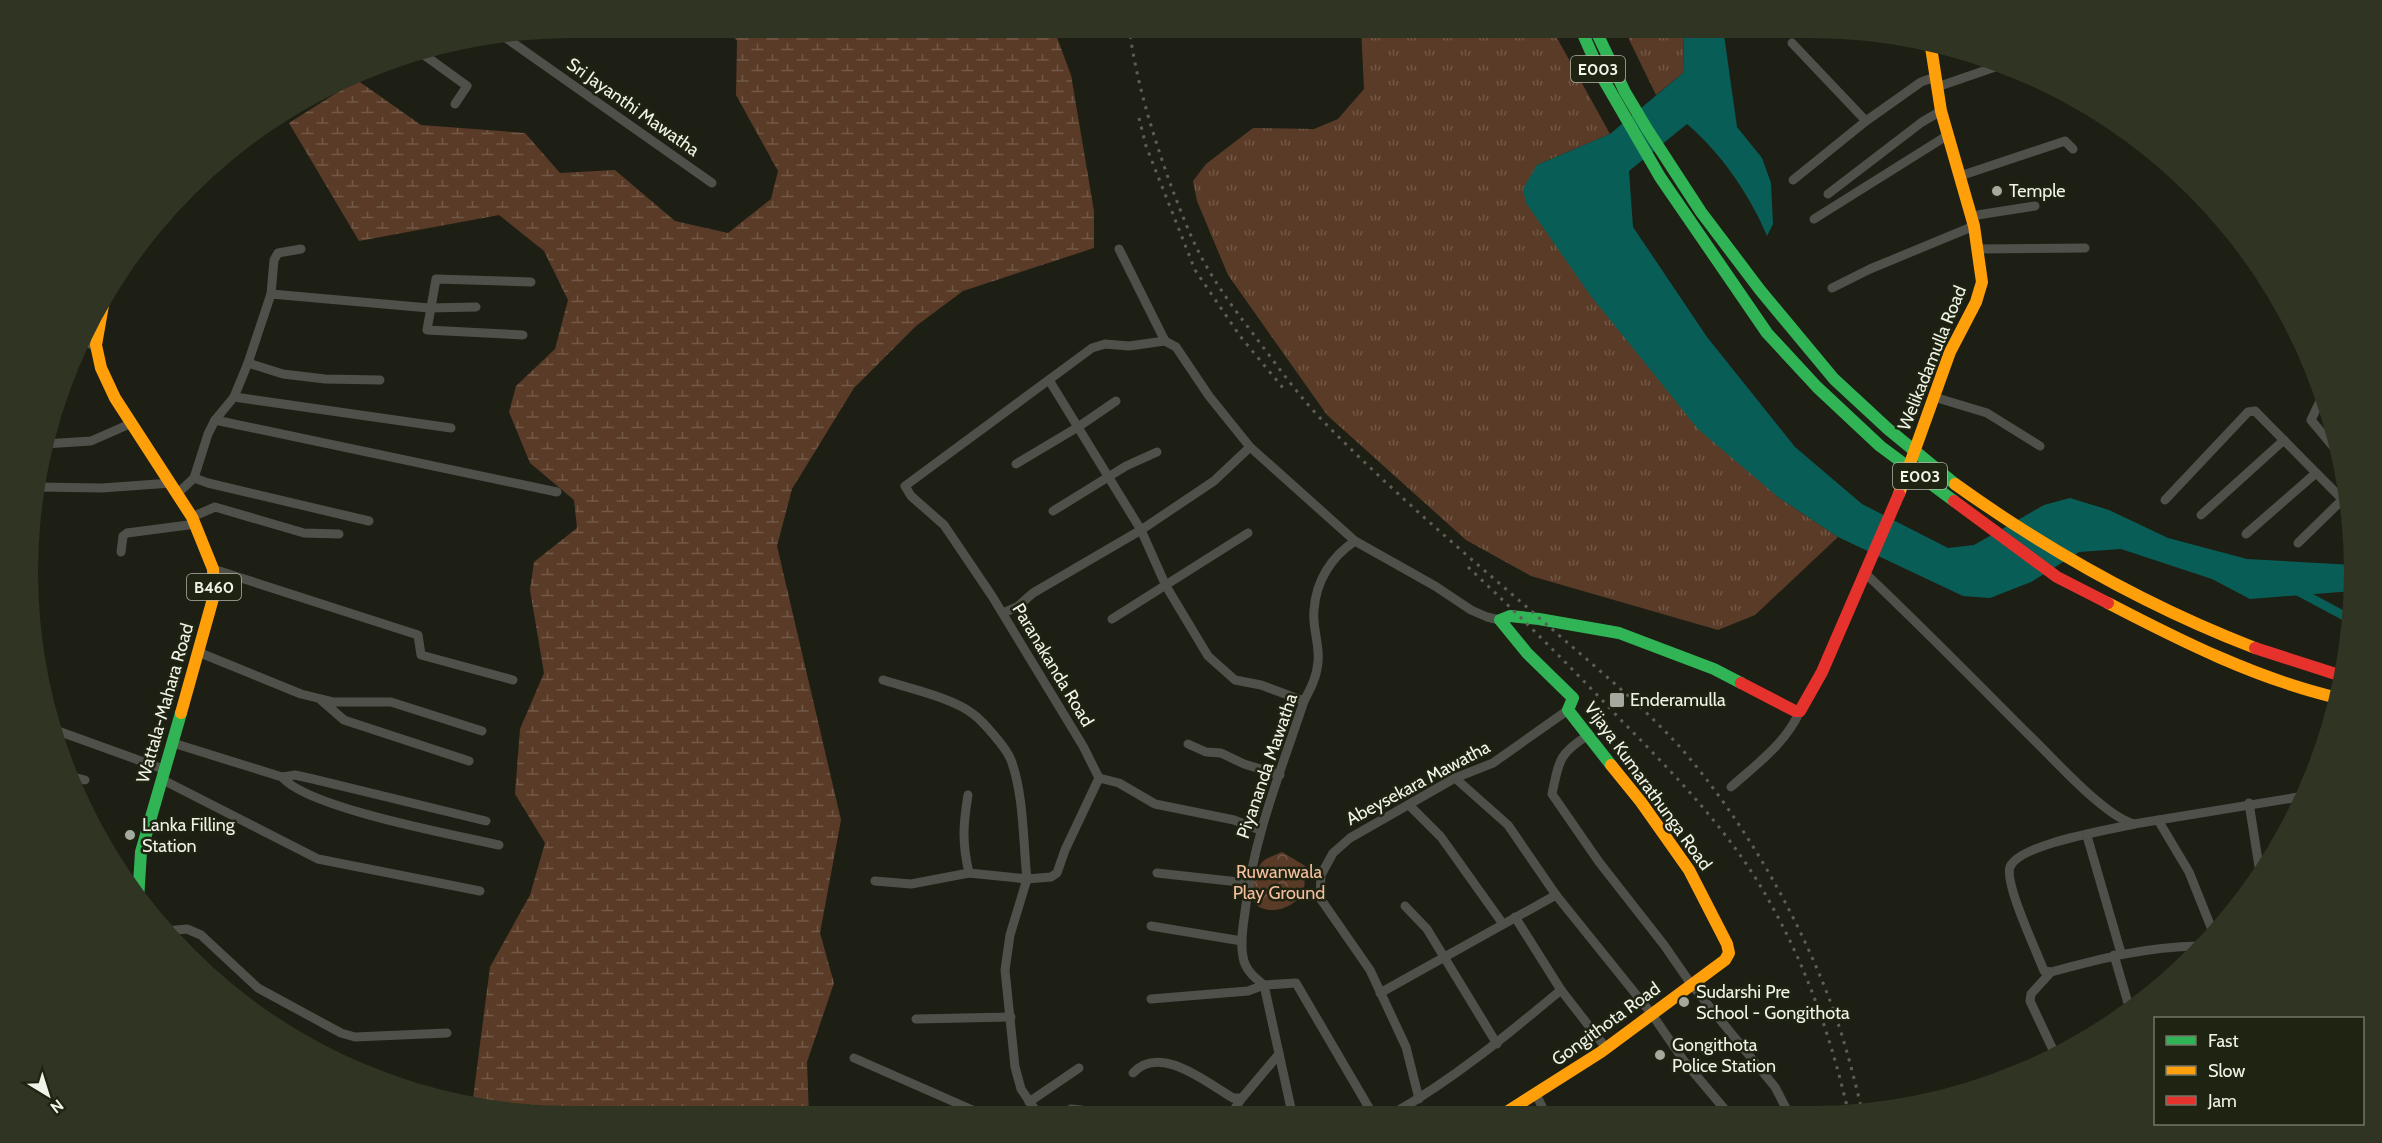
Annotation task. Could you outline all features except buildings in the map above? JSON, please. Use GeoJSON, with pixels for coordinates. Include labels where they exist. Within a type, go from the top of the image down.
{"type":"FeatureCollection","features":[{"type":"Feature","properties":{"kind":"main road","name":"E003"},"geometry":{"type":"LineString","coordinates":[[1582,38],[1601,75],[1660,177],[1767,333],[1817,387],[1880,446],[2057,577],[2154,627],[2250,670],[2329,696]]}},
{"type":"Feature","properties":{"kind":"main road","name":"E003"},"geometry":{"type":"LineString","coordinates":[[1599,38],[1629,99],[1668,162],[1734,258],[1832,377],[1893,434],[1971,496],[2072,562],[2213,633],[2334,674]]}},
{"type":"Feature","properties":{"kind":"main road","name":"Welikadamulla Road"},"geometry":{"type":"LineString","coordinates":[[1800,711],[1822,672],[1895,504],[1950,352],[1976,302],[1982,282],[1973,221],[1941,111],[1932,52]]}},
{"type":"Feature","properties":{"kind":"main road","name":"Wattala-Mahara Road"},"geometry":{"type":"LineString","coordinates":[[101,320],[96,345],[100,368],[115,398],[194,520],[213,569],[214,595],[165,775],[141,852],[139,885]]}},
{"type":"Feature","properties":{"kind":"main road"},"geometry":{"type":"LineString","coordinates":[[1500,620],[1510,616],[1539,619],[1619,633],[1714,669],[1795,711],[1800,711]]}},
{"type":"Feature","properties":{"kind":"main road","name":"Vijaya Kumarathunga Road"},"geometry":{"type":"LineString","coordinates":[[1500,620],[1527,653],[1573,698],[1568,710],[1641,802],[1689,870],[1727,944],[1729,953],[1725,960]]}},
{"type":"Feature","properties":{"kind":"main road","name":"Gongithota Road"},"geometry":{"type":"LineString","coordinates":[[1517,1106],[1606,1048],[1725,960]]}},
{"type":"Feature","properties":{"kind":"street","name":"Sri Jayanthi Mawatha"},"geometry":{"type":"LineString","coordinates":[[511,41],[712,183]]}},
{"type":"Feature","properties":{"kind":"street"},"geometry":{"type":"LineString","coordinates":[[1792,43],[1866,121]]}},
{"type":"Feature","properties":{"kind":"street"},"geometry":{"type":"LineString","coordinates":[[428,58],[467,86],[455,104]]}},
{"type":"Feature","properties":{"kind":"street"},"geometry":{"type":"LineString","coordinates":[[1792,180],[1866,121],[1921,82],[1936,82],[1988,68]]}},
{"type":"Feature","properties":{"kind":"street"},"geometry":{"type":"LineString","coordinates":[[1828,194],[1922,122],[1941,111]]}},
{"type":"Feature","properties":{"kind":"street"},"geometry":{"type":"LineString","coordinates":[[1814,219],[1948,135]]}},
{"type":"Feature","properties":{"kind":"street"},"geometry":{"type":"LineString","coordinates":[[1960,176],[2065,141],[2073,149]]}},
{"type":"Feature","properties":{"kind":"street"},"geometry":{"type":"LineString","coordinates":[[1832,288],[1973,221],[2035,206]]}},
{"type":"Feature","properties":{"kind":"street"},"geometry":{"type":"LineString","coordinates":[[1978,249],[2085,248]]}},
{"type":"Feature","properties":{"kind":"street"},"geometry":{"type":"LineString","coordinates":[[45,487],[175,488],[194,478],[208,434],[215,420],[234,397],[249,363],[271,294],[274,260],[278,253],[301,249]]}},
{"type":"Feature","properties":{"kind":"street"},"geometry":{"type":"LineString","coordinates":[[1119,249],[1165,341],[1176,347],[1209,396],[1250,447],[1355,541],[1435,586],[1471,610],[1500,620]]}},
{"type":"Feature","properties":{"kind":"street"},"geometry":{"type":"LineString","coordinates":[[523,335],[427,330],[429,308],[436,279],[531,282]]}},
{"type":"Feature","properties":{"kind":"street"},"geometry":{"type":"LineString","coordinates":[[271,294],[429,308],[476,307]]}},
{"type":"Feature","properties":{"kind":"street"},"geometry":{"type":"LineString","coordinates":[[1165,341],[1129,346],[1105,344],[1092,348],[1049,380],[1141,530],[1166,586],[1208,656],[1235,680],[1261,685],[1304,701]]}},
{"type":"Feature","properties":{"kind":"street"},"geometry":{"type":"LineString","coordinates":[[89,344],[96,345]]}},
{"type":"Feature","properties":{"kind":"street"},"geometry":{"type":"LineString","coordinates":[[249,363],[283,374],[325,379],[380,380]]}},
{"type":"Feature","properties":{"kind":"street","name":"Paranakanda Road"},"geometry":{"type":"LineString","coordinates":[[1049,380],[905,486],[911,496],[944,525],[1003,613],[1083,746],[1099,778]]}},
{"type":"Feature","properties":{"kind":"street"},"geometry":{"type":"LineString","coordinates":[[234,397],[450,428]]}},
{"type":"Feature","properties":{"kind":"street"},"geometry":{"type":"LineString","coordinates":[[1934,397],[1987,413],[2040,446]]}},
{"type":"Feature","properties":{"kind":"street"},"geometry":{"type":"LineString","coordinates":[[1016,464],[1078,427],[1116,400]]}},
{"type":"Feature","properties":{"kind":"street"},"geometry":{"type":"LineString","coordinates":[[2318,406],[2311,420],[2328,440]]}},
{"type":"Feature","properties":{"kind":"street"},"geometry":{"type":"LineString","coordinates":[[2164,500],[2248,412],[2255,411],[2339,497]]}},
{"type":"Feature","properties":{"kind":"street"},"geometry":{"type":"LineString","coordinates":[[215,420],[556,492]]}},
{"type":"Feature","properties":{"kind":"street"},"geometry":{"type":"LineString","coordinates":[[54,443],[91,441],[132,423]]}},
{"type":"Feature","properties":{"kind":"street"},"geometry":{"type":"LineString","coordinates":[[2201,515],[2284,440]]}},
{"type":"Feature","properties":{"kind":"street"},"geometry":{"type":"LineString","coordinates":[[1003,613],[1017,607],[1033,593],[1141,530],[1214,481],[1250,447]]}},
{"type":"Feature","properties":{"kind":"street"},"geometry":{"type":"LineString","coordinates":[[1053,511],[1109,479],[1126,466],[1157,452]]}},
{"type":"Feature","properties":{"kind":"street"},"geometry":{"type":"LineString","coordinates":[[2246,534],[2316,473]]}},
{"type":"Feature","properties":{"kind":"street"},"geometry":{"type":"LineString","coordinates":[[194,478],[369,521]]}},
{"type":"Feature","properties":{"kind":"street"},"geometry":{"type":"LineString","coordinates":[[121,552],[123,536],[127,533],[194,520],[215,507],[304,533],[339,534]]}},
{"type":"Feature","properties":{"kind":"street"},"geometry":{"type":"LineString","coordinates":[[2298,543],[2340,507]]}},
{"type":"Feature","properties":{"kind":"street"},"geometry":{"type":"LineString","coordinates":[[1112,619],[1248,532]]}},
{"type":"Feature","properties":{"kind":"street","name":"Piyananda Mawatha"},"geometry":{"type":"LineString","coordinates":[[1290,1106],[1264,985],[1252,976],[1243,959],[1242,941],[1248,883],[1260,830],[1304,701],[1314,682],[1319,660],[1314,611],[1319,587],[1326,568],[1341,550],[1355,541]]}},
{"type":"Feature","properties":{"kind":"street"},"geometry":{"type":"LineString","coordinates":[[213,569],[418,635],[421,655],[513,680]]}},
{"type":"Feature","properties":{"kind":"street"},"geometry":{"type":"LineString","coordinates":[[1865,573],[2063,768],[2101,803],[2126,822],[2134,824]]}},
{"type":"Feature","properties":{"kind":"street"},"geometry":{"type":"LineString","coordinates":[[198,652],[301,694],[334,702],[390,702],[482,732]]}},
{"type":"Feature","properties":{"kind":"street"},"geometry":{"type":"LineString","coordinates":[[883,680],[953,703],[973,714],[1011,758],[1023,820],[1027,879],[1010,935],[1005,970],[1015,1067],[1021,1089],[1032,1106]]}},
{"type":"Feature","properties":{"kind":"street"},"geometry":{"type":"LineString","coordinates":[[320,699],[344,720],[469,761]]}},
{"type":"Feature","properties":{"kind":"street","name":"Abeysekara Mawatha"},"geometry":{"type":"LineString","coordinates":[[1419,1099],[1406,1047],[1370,970],[1320,898],[1321,875],[1333,853],[1350,838],[1455,778],[1493,763],[1568,710]]}},
{"type":"Feature","properties":{"kind":"street","name":"Welikadamulla Road"},"geometry":{"type":"LineString","coordinates":[[1731,787],[1774,748],[1794,725],[1800,711]]}},
{"type":"Feature","properties":{"kind":"street"},"geometry":{"type":"LineString","coordinates":[[63,732],[165,775],[318,859],[480,891]]}},
{"type":"Feature","properties":{"kind":"street"},"geometry":{"type":"LineString","coordinates":[[1587,736],[1573,745],[1559,760],[1552,794],[1599,862],[1664,945],[1691,984],[1775,1087],[1785,1106]]}},
{"type":"Feature","properties":{"kind":"street"},"geometry":{"type":"LineString","coordinates":[[173,743],[282,777],[295,775],[486,821]]}},
{"type":"Feature","properties":{"kind":"street"},"geometry":{"type":"LineString","coordinates":[[1188,744],[1206,752],[1221,753],[1244,764],[1280,775]]}},
{"type":"Feature","properties":{"kind":"street"},"geometry":{"type":"LineString","coordinates":[[282,777],[288,784],[314,797],[358,813],[499,845]]}},
{"type":"Feature","properties":{"kind":"street"},"geometry":{"type":"LineString","coordinates":[[875,881],[911,884],[969,873],[1027,879],[1051,877],[1057,873],[1065,850],[1099,778],[1119,783],[1155,804],[1234,820],[1260,830]]}},
{"type":"Feature","properties":{"kind":"street"},"geometry":{"type":"LineString","coordinates":[[1455,778],[1508,825],[1556,895],[1651,1013],[1684,1061],[1722,1106]]}},
{"type":"Feature","properties":{"kind":"street"},"geometry":{"type":"LineString","coordinates":[[79,779],[85,780]]}},
{"type":"Feature","properties":{"kind":"street"},"geometry":{"type":"LineString","coordinates":[[968,795],[963,825],[963,846],[969,873]]}},
{"type":"Feature","properties":{"kind":"street"},"geometry":{"type":"LineString","coordinates":[[2191,946],[2161,947],[2118,954],[2051,972],[2044,971],[2017,905],[2009,879],[2010,866],[2019,857],[2044,844],[2134,824],[2294,797]]}},
{"type":"Feature","properties":{"kind":"street"},"geometry":{"type":"LineString","coordinates":[[2249,803],[2259,862]]}},
{"type":"Feature","properties":{"kind":"street"},"geometry":{"type":"LineString","coordinates":[[1409,805],[1441,837],[1503,924]]}},
{"type":"Feature","properties":{"kind":"street"},"geometry":{"type":"LineString","coordinates":[[2158,820],[2189,872],[2210,926]]}},
{"type":"Feature","properties":{"kind":"street"},"geometry":{"type":"LineString","coordinates":[[2087,836],[2128,1001]]}},
{"type":"Feature","properties":{"kind":"street"},"geometry":{"type":"LineString","coordinates":[[1157,873],[1248,883]]}},
{"type":"Feature","properties":{"kind":"street"},"geometry":{"type":"LineString","coordinates":[[1380,993],[1556,895]]}},
{"type":"Feature","properties":{"kind":"street"},"geometry":{"type":"LineString","coordinates":[[1405,906],[1427,929],[1497,1044]]}},
{"type":"Feature","properties":{"kind":"street"},"geometry":{"type":"LineString","coordinates":[[1515,917],[1562,990],[1606,1048]]}},
{"type":"Feature","properties":{"kind":"street"},"geometry":{"type":"LineString","coordinates":[[1151,926],[1242,941]]}},
{"type":"Feature","properties":{"kind":"street"},"geometry":{"type":"LineString","coordinates":[[176,930],[188,929],[201,935],[258,988],[341,1033],[356,1036],[447,1033]]}},
{"type":"Feature","properties":{"kind":"street"},"geometry":{"type":"LineString","coordinates":[[2051,972],[2031,994],[2030,1001],[2052,1047]]}},
{"type":"Feature","properties":{"kind":"street"},"geometry":{"type":"LineString","coordinates":[[1151,999],[1248,992],[1264,985],[1296,983],[1368,1106]]}},
{"type":"Feature","properties":{"kind":"street"},"geometry":{"type":"LineString","coordinates":[[1406,1106],[1497,1044],[1562,990]]}},
{"type":"Feature","properties":{"kind":"street"},"geometry":{"type":"LineString","coordinates":[[916,1019],[1011,1017]]}},
{"type":"Feature","properties":{"kind":"street"},"geometry":{"type":"LineString","coordinates":[[1236,1106],[1279,1054]]}},
{"type":"Feature","properties":{"kind":"street"},"geometry":{"type":"LineString","coordinates":[[854,1058],[965,1106]]}},
{"type":"Feature","properties":{"kind":"street"},"geometry":{"type":"LineString","coordinates":[[1133,1072],[1140,1065],[1155,1061],[1172,1063],[1233,1098],[1242,1098]]}},
{"type":"Feature","properties":{"kind":"street"},"geometry":{"type":"LineString","coordinates":[[1029,1102],[1079,1068]]}},
{"type":"Feature","properties":{"kind":"street"},"geometry":{"type":"LineString","coordinates":[[1536,1094],[1542,1106]]}},
{"type":"Feature","properties":{"kind":"green space"},"geometry":{"type":"Polygon","coordinates":[[[734,38],[1057,38],[1071,75],[1094,211],[1094,248],[963,291],[916,326],[854,388],[792,489],[777,546],[841,820],[820,933],[834,983],[807,1062],[809,1106],[572,1106],[502,1101],[473,1096],[490,967],[530,895],[545,843],[515,794],[520,729],[544,673],[530,590],[534,562],[577,528],[574,500],[530,463],[509,412],[516,386],[555,349],[568,300],[544,251],[499,215],[359,241],[289,123],[341,90],[359,82],[421,125],[525,133],[560,173],[615,170],[675,221],[728,233],[771,199],[778,171],[736,95],[737,41],[734,38]]]}},
{"type":"Feature","properties":{"kind":"green space"},"geometry":{"type":"Polygon","coordinates":[[[1362,38],[1557,38],[1610,134],[1537,165],[1778,497],[1838,537],[1755,615],[1718,630],[1531,576],[1466,540],[1327,415],[1228,275],[1197,201],[1193,181],[1206,164],[1253,128],[1314,129],[1338,119],[1364,89],[1362,38]]]}},
{"type":"Feature","properties":{"kind":"green space"},"geometry":{"type":"Polygon","coordinates":[[[1628,38],[1684,38],[1683,73],[1656,95],[1628,38]]]}},
{"type":"Feature","properties":{"kind":"green space","name":"Ruwanwala Play Ground"},"geometry":{"type":"Polygon","coordinates":[[[1282,852],[1307,867],[1303,868],[1304,889],[1297,900],[1288,906],[1268,910],[1259,907],[1253,900],[1251,891],[1254,878],[1264,861],[1282,852]]]}},
{"type":"Feature","properties":{"kind":"water"},"geometry":{"type":"Polygon","coordinates":[[[1684,38],[1724,38],[1737,127],[1762,158],[1771,183],[1773,224],[1767,236],[1752,205],[1723,161],[1687,124],[1629,171],[1633,227],[1707,337],[1795,447],[1862,504],[1948,548],[1974,545],[2044,505],[2070,498],[2109,510],[2168,538],[2247,559],[2344,564],[2343,592],[2250,599],[2212,579],[2121,549],[2079,552],[2031,582],[1990,598],[1963,596],[1838,537],[1778,497],[1698,429],[1590,295],[1526,203],[1523,189],[1537,165],[1610,134],[1683,73],[1684,38]]]}},
{"type":"Feature","properties":{"kind":"waterway"},"geometry":{"type":"LineString","coordinates":[[2294,589],[2342,615]]}},
{"type":"Feature","properties":{"kind":"railway"},"geometry":{"type":"LineString","coordinates":[[1131,38],[1145,106],[1170,183],[1197,248],[1224,295],[1295,389],[1347,446],[1427,520],[1628,695],[1680,747],[1704,777],[1728,808],[1771,876],[1808,948],[1837,1020],[1860,1103]]}},
{"type":"Feature","properties":{"kind":"railway"},"geometry":{"type":"LineString","coordinates":[[1139,118],[1146,146],[1195,270],[1240,336],[1283,388]]}},
{"type":"Feature","properties":{"kind":"railway"},"geometry":{"type":"LineString","coordinates":[[1468,567],[1545,641],[1662,762],[1703,807],[1741,856],[1758,881],[1786,932],[1808,981],[1818,1007],[1846,1104]]}},
{"type":"Feature","properties":{"kind":"traffic: fast"},"geometry":{"type":"LineString","coordinates":[[1585,38],[1601,75],[1660,177],[1767,333],[1817,387],[1880,446],[1954,501]]}},
{"type":"Feature","properties":{"kind":"traffic: fast"},"geometry":{"type":"LineString","coordinates":[[1599,38],[1625,92],[1647,129],[1701,212],[1760,290],[1834,379],[1888,429],[1955,484]]}},
{"type":"Feature","properties":{"kind":"traffic: fast"},"geometry":{"type":"LineString","coordinates":[[1611,765],[1568,710],[1573,698],[1527,653],[1500,620],[1510,616],[1539,619],[1619,633],[1714,669],[1741,683]]}},
{"type":"Feature","properties":{"kind":"traffic: fast"},"geometry":{"type":"LineString","coordinates":[[139,885],[141,852],[181,713]]}},
{"type":"Feature","properties":{"kind":"traffic: slow"},"geometry":{"type":"LineString","coordinates":[[1899,494],[1950,352],[1976,302],[1982,282],[1974,226],[1941,111],[1932,52]]}},
{"type":"Feature","properties":{"kind":"traffic: slow"},"geometry":{"type":"LineString","coordinates":[[100,321],[96,345],[101,368],[115,398],[192,517],[213,569],[214,595],[181,713]]}},
{"type":"Feature","properties":{"kind":"traffic: slow"},"geometry":{"type":"LineString","coordinates":[[1955,484],[2063,555],[2100,576],[2137,596],[2255,648]]}},
{"type":"Feature","properties":{"kind":"traffic: slow"},"geometry":{"type":"LineString","coordinates":[[2108,603],[2220,658],[2278,680],[2329,696]]}},
{"type":"Feature","properties":{"kind":"traffic: slow"},"geometry":{"type":"LineString","coordinates":[[1516,1106],[1601,1052],[1725,960],[1729,953],[1727,944],[1689,870],[1641,802],[1611,765]]}},
{"type":"Feature","properties":{"kind":"traffic: jam"},"geometry":{"type":"LineString","coordinates":[[1741,683],[1795,711],[1800,711],[1822,672],[1899,494]]}},
{"type":"Feature","properties":{"kind":"traffic: jam"},"geometry":{"type":"LineString","coordinates":[[1954,501],[2057,577],[2108,603]]}},
{"type":"Feature","properties":{"kind":"traffic: jam"},"geometry":{"type":"LineString","coordinates":[[2255,648],[2334,674]]}},
{"type":"Feature","properties":{"kind":"place","name":"Temple"},"geometry":{"type":"Point","coordinates":[1997,191]}},
{"type":"Feature","properties":{"kind":"place","name":"Enderamulla"},"geometry":{"type":"Point","coordinates":[1617,700]}},
{"type":"Feature","properties":{"kind":"place","name":"Lanka Filling Station"},"geometry":{"type":"Point","coordinates":[130,835]}},
{"type":"Feature","properties":{"kind":"place","name":"Sudarshi Pre School - Gongithota"},"geometry":{"type":"Point","coordinates":[1684,1002]}},
{"type":"Feature","properties":{"kind":"place","name":"Gongithota Police Station"},"geometry":{"type":"Point","coordinates":[1660,1055]}}]}
